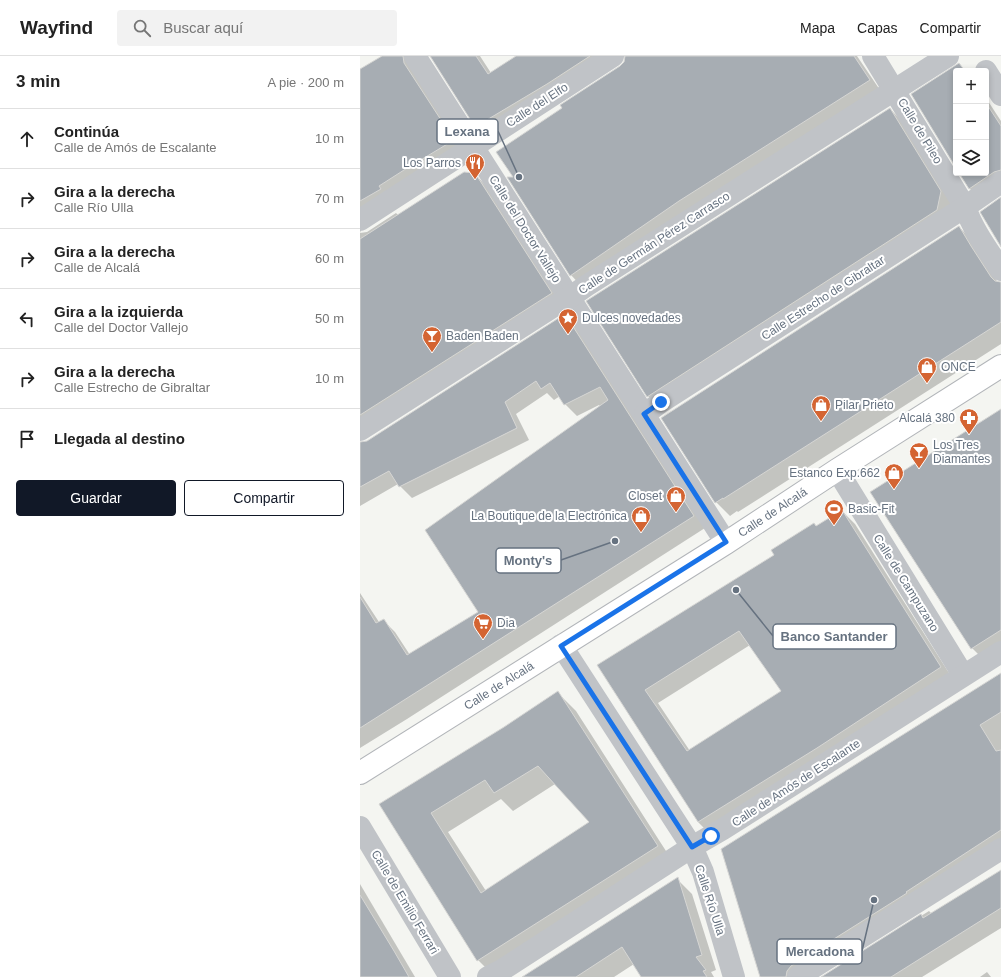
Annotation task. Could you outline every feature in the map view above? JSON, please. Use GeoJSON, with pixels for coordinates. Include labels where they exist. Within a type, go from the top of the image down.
{"type":"FeatureCollection","features":[{"type":"Feature","properties":{"kind":"main road","name":"Calle de Alcalá"},"geometry":{"type":"LineString","coordinates":[[360,773],[1001,366]]}},
{"type":"Feature","properties":{"kind":"street","name":"Calle del Doctor Vallejo"},"geometry":{"type":"LineString","coordinates":[[415,56],[726,542]]}},
{"type":"Feature","properties":{"kind":"street","name":"Calle del Elfo"},"geometry":{"type":"LineString","coordinates":[[360,220],[613,56]]}},
{"type":"Feature","properties":{"kind":"street","name":"Calle de Pileo"},"geometry":{"type":"LineString","coordinates":[[873,56],[965,207],[978,234],[1001,270]]}},
{"type":"Feature","properties":{"kind":"street","name":"Calle de Germán Pérez Carrasco"},"geometry":{"type":"LineString","coordinates":[[360,430],[948,56]]}},
{"type":"Feature","properties":{"kind":"street"},"geometry":{"type":"LineString","coordinates":[[976,56],[984,68]]}},
{"type":"Feature","properties":{"kind":"street"},"geometry":{"type":"LineString","coordinates":[[989,76],[1001,95]]}},
{"type":"Feature","properties":{"kind":"street","name":"Calle Estrecho de Gibraltar"},"geometry":{"type":"LineString","coordinates":[[644,414],[674,393],[965,207],[1001,182]]}},
{"type":"Feature","properties":{"kind":"street","name":"Calle de Campuzano"},"geometry":{"type":"LineString","coordinates":[[837,470],[964,675]]}},
{"type":"Feature","properties":{"kind":"street","name":"Calle Río Ulla"},"geometry":{"type":"LineString","coordinates":[[561,646],[692,847],[703,872],[734,977]]}},
{"type":"Feature","properties":{"kind":"street","name":"Calle de Amós de Escalante"},"geometry":{"type":"LineString","coordinates":[[488,977],[502,970],[692,847],[724,829],[1001,652]]}},
{"type":"Feature","properties":{"kind":"street","name":"Calle de Emilio Ferrari"},"geometry":{"type":"LineString","coordinates":[[360,827],[450,977]]}},
{"type":"Feature","properties":{"kind":"street"},"geometry":{"type":"LineString","coordinates":[[798,977],[1001,849]]}},
{"type":"Feature","properties":{"kind":"building"},"geometry":{"type":"Polygon","coordinates":[[[382,56],[403,56],[404,63],[454,140],[379,186],[381,189],[360,201],[360,69],[382,56]]]}},
{"type":"Feature","properties":{"kind":"building"},"geometry":{"type":"Polygon","coordinates":[[[430,56],[476,56],[488,74],[516,56],[590,56],[547,84],[475,127],[430,56]]]}},
{"type":"Feature","properties":{"kind":"building"},"geometry":{"type":"Polygon","coordinates":[[[625,56],[854,56],[870,80],[679,201],[570,276],[507,177],[513,177],[496,152],[562,108],[560,105],[620,66],[624,62],[625,56]]]}},
{"type":"Feature","properties":{"kind":"building"},"geometry":{"type":"Polygon","coordinates":[[[959,63],[963,68],[953,68],[953,163],[911,94],[959,63]]]}},
{"type":"Feature","properties":{"kind":"building"},"geometry":{"type":"Polygon","coordinates":[[[890,108],[941,191],[937,210],[647,397],[586,301],[890,108]]]}},
{"type":"Feature","properties":{"kind":"building"},"geometry":{"type":"Polygon","coordinates":[[[989,108],[1001,126],[1001,170],[989,175],[989,108]]]}},
{"type":"Feature","properties":{"kind":"building"},"geometry":{"type":"Polygon","coordinates":[[[464,172],[475,173],[552,293],[360,415],[360,239],[464,172]]]}},
{"type":"Feature","properties":{"kind":"building"},"geometry":{"type":"Polygon","coordinates":[[[961,176],[988,176],[969,189],[961,176]]]}},
{"type":"Feature","properties":{"kind":"building"},"geometry":{"type":"Polygon","coordinates":[[[1001,197],[1001,247],[980,212],[1001,197]]]}},
{"type":"Feature","properties":{"kind":"building"},"geometry":{"type":"Polygon","coordinates":[[[959,226],[991,277],[995,281],[1001,282],[1001,322],[715,503],[661,418],[959,226]]]}},
{"type":"Feature","properties":{"kind":"building"},"geometry":{"type":"Polygon","coordinates":[[[565,314],[694,516],[360,728],[360,597],[376,623],[384,619],[407,655],[478,612],[425,530],[608,400],[600,387],[564,405],[550,383],[541,389],[536,381],[505,402],[517,428],[399,487],[389,471],[360,487],[360,442],[367,441],[565,314]]]}},
{"type":"Feature","properties":{"kind":"building"},"geometry":{"type":"Polygon","coordinates":[[[1001,409],[1001,630],[971,649],[870,492],[1001,409]]]}},
{"type":"Feature","properties":{"kind":"building"},"geometry":{"type":"Polygon","coordinates":[[[842,510],[941,667],[817,748],[698,822],[597,665],[774,555],[771,550],[814,523],[816,526],[842,510]],[[739,631],[645,690],[687,751],[781,691],[739,631]]]}},
{"type":"Feature","properties":{"kind":"building"},"geometry":{"type":"Polygon","coordinates":[[[1001,673],[1001,712],[980,725],[996,751],[1001,750],[1001,830],[906,892],[907,893],[791,966],[787,971],[786,977],[760,977],[721,849],[1001,673]]]}},
{"type":"Feature","properties":{"kind":"building"},"geometry":{"type":"Polygon","coordinates":[[[558,691],[658,846],[477,961],[379,804],[504,727],[558,691]],[[538,766],[494,793],[485,780],[431,813],[481,893],[589,822],[538,766]]]}},
{"type":"Feature","properties":{"kind":"building"},"geometry":{"type":"Polygon","coordinates":[[[1001,870],[1001,908],[891,977],[821,977],[921,914],[923,918],[1001,870]]]}},
{"type":"Feature","properties":{"kind":"building"},"geometry":{"type":"Polygon","coordinates":[[[678,877],[702,955],[696,957],[706,970],[703,971],[707,977],[641,977],[622,947],[576,977],[522,977],[678,877]]]}},
{"type":"Feature","properties":{"kind":"building"},"geometry":{"type":"Polygon","coordinates":[[[360,895],[394,951],[409,977],[360,977],[360,895]]]}},
{"type":"Feature","properties":{"kind":"place","name":"Lexana"},"geometry":{"type":"Point","coordinates":[519,177]}},
{"type":"Feature","properties":{"kind":"place","name":"Los Parros"},"geometry":{"type":"Point","coordinates":[475,180]}},
{"type":"Feature","properties":{"kind":"place","name":"Dulces novedades"},"geometry":{"type":"Point","coordinates":[568,335]}},
{"type":"Feature","properties":{"kind":"place","name":"Baden Baden"},"geometry":{"type":"Point","coordinates":[432,353]}},
{"type":"Feature","properties":{"kind":"place","name":"ONCE"},"geometry":{"type":"Point","coordinates":[927,384]}},
{"type":"Feature","properties":{"kind":"place","name":"Pilar Prieto"},"geometry":{"type":"Point","coordinates":[821,422]}},
{"type":"Feature","properties":{"kind":"place","name":"Alcalá 380"},"geometry":{"type":"Point","coordinates":[969,435]}},
{"type":"Feature","properties":{"kind":"place","name":"Los Tres Diamantes"},"geometry":{"type":"Point","coordinates":[919,469]}},
{"type":"Feature","properties":{"kind":"place","name":"Estanco Exp.662"},"geometry":{"type":"Point","coordinates":[894,490]}},
{"type":"Feature","properties":{"kind":"place","name":"Closet"},"geometry":{"type":"Point","coordinates":[676,513]}},
{"type":"Feature","properties":{"kind":"place","name":"Basic-Fit"},"geometry":{"type":"Point","coordinates":[834,526]}},
{"type":"Feature","properties":{"kind":"place","name":"La Boutique de la Electrónica"},"geometry":{"type":"Point","coordinates":[641,533]}},
{"type":"Feature","properties":{"kind":"place","name":"Monty's"},"geometry":{"type":"Point","coordinates":[615,541]}},
{"type":"Feature","properties":{"kind":"place","name":"Banco Santander"},"geometry":{"type":"Point","coordinates":[736,590]}},
{"type":"Feature","properties":{"kind":"place","name":"Dia"},"geometry":{"type":"Point","coordinates":[483,640]}},
{"type":"Feature","properties":{"kind":"place","name":"Mercadona"},"geometry":{"type":"Point","coordinates":[874,900]}},
{"type":"Feature","properties":{"kind":"route"},"geometry":{"type":"LineString","coordinates":[[661,402],[644,414],[726,542],[561,646],[692,847],[711,836]]}}]}
